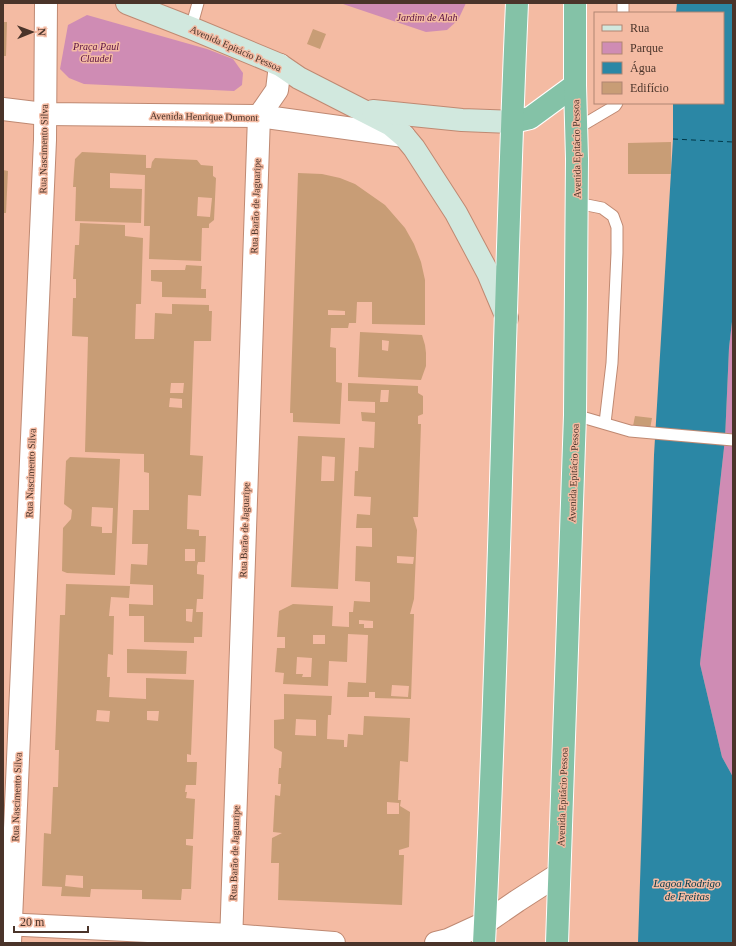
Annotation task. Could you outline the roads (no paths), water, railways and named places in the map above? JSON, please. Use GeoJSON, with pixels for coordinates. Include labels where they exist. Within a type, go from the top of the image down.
{"type":"FeatureCollection","features":[{"type":"Feature","properties":{"kind":"highway","name":"Avenida Epitácio Pessoa"},"geometry":{"type":"LineString","coordinates":[[484,933],[507,318],[510,159],[513,122],[517,3]]}},
{"type":"Feature","properties":{"kind":"highway","name":"Avenida Epitácio Pessoa"},"geometry":{"type":"LineString","coordinates":[[557,943],[575,415],[577,203],[575,3]]}},
{"type":"Feature","properties":{"kind":"highway"},"geometry":{"type":"LineString","coordinates":[[513,122],[530,118],[575,85]]}},
{"type":"Feature","properties":{"kind":"main road","name":"Avenida Epitácio Pessoa"},"geometry":{"type":"LineString","coordinates":[[127,3],[280,65],[299,78],[391,125],[404,136],[438,185],[465,228],[488,273],[507,318]]}},
{"type":"Feature","properties":{"kind":"main road","name":"Avenida Epitácio Pessoa"},"geometry":{"type":"LineString","coordinates":[[364,110],[462,120],[513,122]]}},
{"type":"Feature","properties":{"kind":"street","name":"Rua Nascimento Silva"},"geometry":{"type":"LineString","coordinates":[[8,931],[44,156],[46,3]]}},
{"type":"Feature","properties":{"kind":"street"},"geometry":{"type":"LineString","coordinates":[[259,116],[278,90],[280,65]]}},
{"type":"Feature","properties":{"kind":"street","name":"Avenida Henrique Dumont"},"geometry":{"type":"LineString","coordinates":[[3,109],[44,114],[259,116],[404,136]]}},
{"type":"Feature","properties":{"kind":"street","name":"Rua Barão de Jaguaripe"},"geometry":{"type":"LineString","coordinates":[[231,939],[259,116]]}},
{"type":"Feature","properties":{"kind":"street"},"geometry":{"type":"LineString","coordinates":[[436,943],[484,933],[517,901],[559,874]]}},
{"type":"Feature","properties":{"kind":"street"},"geometry":{"type":"LineString","coordinates":[[8,931],[334,943]]}},
{"type":"Feature","properties":{"kind":"lane"},"geometry":{"type":"LineString","coordinates":[[191,28],[198,3]]}},
{"type":"Feature","properties":{"kind":"lane"},"geometry":{"type":"LineString","coordinates":[[576,129],[616,104]]}},
{"type":"Feature","properties":{"kind":"lane"},"geometry":{"type":"LineString","coordinates":[[577,203],[602,208],[613,216],[617,227],[612,363],[605,424]]}},
{"type":"Feature","properties":{"kind":"lane"},"geometry":{"type":"LineString","coordinates":[[575,415],[630,431],[733,440]]}},
{"type":"Feature","properties":{"kind":"water","name":"Lagoa Rodrigo de Freitas"},"geometry":{"type":"Polygon","coordinates":[[[677,3],[733,3],[733,313],[729,348],[725,439],[700,664],[722,757],[733,777],[733,943],[638,943],[654,455],[673,139],[673,104],[724,104],[724,12],[676,12],[677,3]]]}},
{"type":"Feature","properties":{"kind":"park label","name":"Jardim de Alah"},"geometry":{"type":"Point","coordinates":[427,17]}},
{"type":"Feature","properties":{"kind":"park label","name":"Praça Paul Claudel"},"geometry":{"type":"Point","coordinates":[96,52]}}]}
